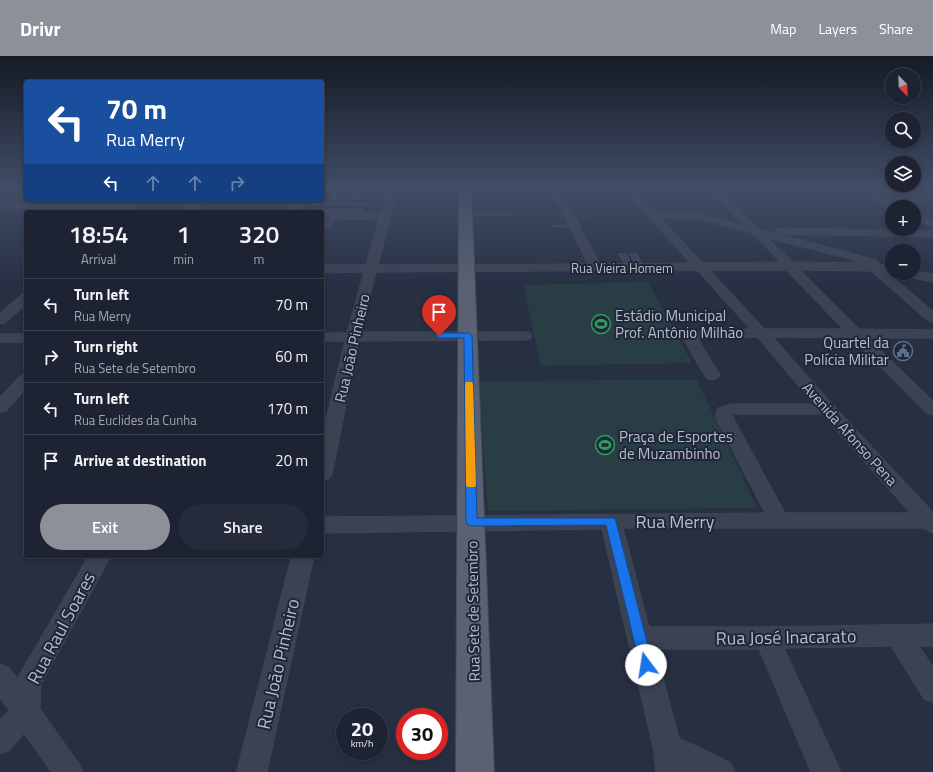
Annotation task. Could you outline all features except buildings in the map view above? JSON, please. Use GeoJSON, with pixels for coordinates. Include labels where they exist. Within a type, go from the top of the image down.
{"type":"FeatureCollection","features":[{"type":"Feature","properties":{"kind":"main road","name":"Rua Sete de Setembro"},"geometry":{"type":"LineString","coordinates":[[465,220],[472,522],[475,772]]}},
{"type":"Feature","properties":{"kind":"street","name":"Rua João Pinheiro"},"geometry":{"type":"LineString","coordinates":[[324,465],[353,337],[385,220]]}},
{"type":"Feature","properties":{"kind":"street"},"geometry":{"type":"LineString","coordinates":[[571,220],[596,268]]}},
{"type":"Feature","properties":{"kind":"street","name":"Avenida Afonso Pena"},"geometry":{"type":"LineString","coordinates":[[658,220],[761,333],[827,409],[932,522]]}},
{"type":"Feature","properties":{"kind":"street"},"geometry":{"type":"LineString","coordinates":[[715,220],[873,263],[874,267],[933,318]]}},
{"type":"Feature","properties":{"kind":"street"},"geometry":{"type":"LineString","coordinates":[[745,220],[933,410]]}},
{"type":"Feature","properties":{"kind":"street"},"geometry":{"type":"LineString","coordinates":[[756,231],[933,234]]}},
{"type":"Feature","properties":{"kind":"street","name":"Rua Vieira Homem"},"geometry":{"type":"LineString","coordinates":[[324,269],[790,266],[874,267]]}},
{"type":"Feature","properties":{"kind":"street"},"geometry":{"type":"LineString","coordinates":[[874,267],[885,269]]}},
{"type":"Feature","properties":{"kind":"street"},"geometry":{"type":"LineString","coordinates":[[921,276],[933,278]]}},
{"type":"Feature","properties":{"kind":"street"},"geometry":{"type":"LineString","coordinates":[[0,320],[24,300]]}},
{"type":"Feature","properties":{"kind":"street"},"geometry":{"type":"LineString","coordinates":[[712,375],[688,335],[761,333],[933,334]]}},
{"type":"Feature","properties":{"kind":"street"},"geometry":{"type":"LineString","coordinates":[[324,337],[468,335],[525,336]]}},
{"type":"Feature","properties":{"kind":"street"},"geometry":{"type":"LineString","coordinates":[[0,338],[24,338]]}},
{"type":"Feature","properties":{"kind":"street"},"geometry":{"type":"LineString","coordinates":[[0,407],[24,381]]}},
{"type":"Feature","properties":{"kind":"street"},"geometry":{"type":"LineString","coordinates":[[779,521],[725,420],[724,412],[731,409],[827,409]]}},
{"type":"Feature","properties":{"kind":"street"},"geometry":{"type":"LineString","coordinates":[[611,521],[669,760],[720,772]]}},
{"type":"Feature","properties":{"kind":"street","name":"Rua Merry"},"geometry":{"type":"LineString","coordinates":[[324,525],[611,521],[932,522]]}},
{"type":"Feature","properties":{"kind":"street","name":"Rua Raul Soares"},"geometry":{"type":"LineString","coordinates":[[26,711],[28,682],[99,558]]}},
{"type":"Feature","properties":{"kind":"street","name":"Rua João Pinheiro"},"geometry":{"type":"LineString","coordinates":[[252,772],[303,558]]}},
{"type":"Feature","properties":{"kind":"street"},"geometry":{"type":"LineString","coordinates":[[898,635],[933,690]]}},
{"type":"Feature","properties":{"kind":"street","name":"Rua José Inacarato"},"geometry":{"type":"LineString","coordinates":[[640,638],[767,638],[933,635]]}},
{"type":"Feature","properties":{"kind":"street"},"geometry":{"type":"LineString","coordinates":[[767,638],[826,772]]}},
{"type":"Feature","properties":{"kind":"street"},"geometry":{"type":"LineString","coordinates":[[0,676],[68,772]]}},
{"type":"Feature","properties":{"kind":"street"},"geometry":{"type":"LineString","coordinates":[[0,740],[26,711]]}},
{"type":"Feature","properties":{"kind":"shaded area","name":"Estádio Municipal Prof. Antônio Milhão"},"geometry":{"type":"Polygon","coordinates":[[[648,282],[692,363],[541,366],[523,285],[648,282]]]}},
{"type":"Feature","properties":{"kind":"shaded area","name":"Praça de Esportes de Muzambinho"},"geometry":{"type":"Polygon","coordinates":[[[697,380],[757,508],[488,511],[478,381],[697,380]]]}},
{"type":"Feature","properties":{"kind":"slow traffic"},"geometry":{"type":"LineString","coordinates":[[469,384],[471,485]]}},
{"type":"Feature","properties":{"kind":"place","name":"Estádio Municipal Prof. Antônio Milhão"},"geometry":{"type":"Point","coordinates":[601,324]}},
{"type":"Feature","properties":{"kind":"place","name":"Quartel da Polícia Militar"},"geometry":{"type":"Point","coordinates":[903,351]}},
{"type":"Feature","properties":{"kind":"place","name":"Praça de Esportes de Muzambinho"},"geometry":{"type":"Point","coordinates":[605,445]}},
{"type":"Feature","properties":{"kind":"route"},"geometry":{"type":"LineString","coordinates":[[439,336],[468,335],[472,522],[611,521],[646,665]]}}]}
